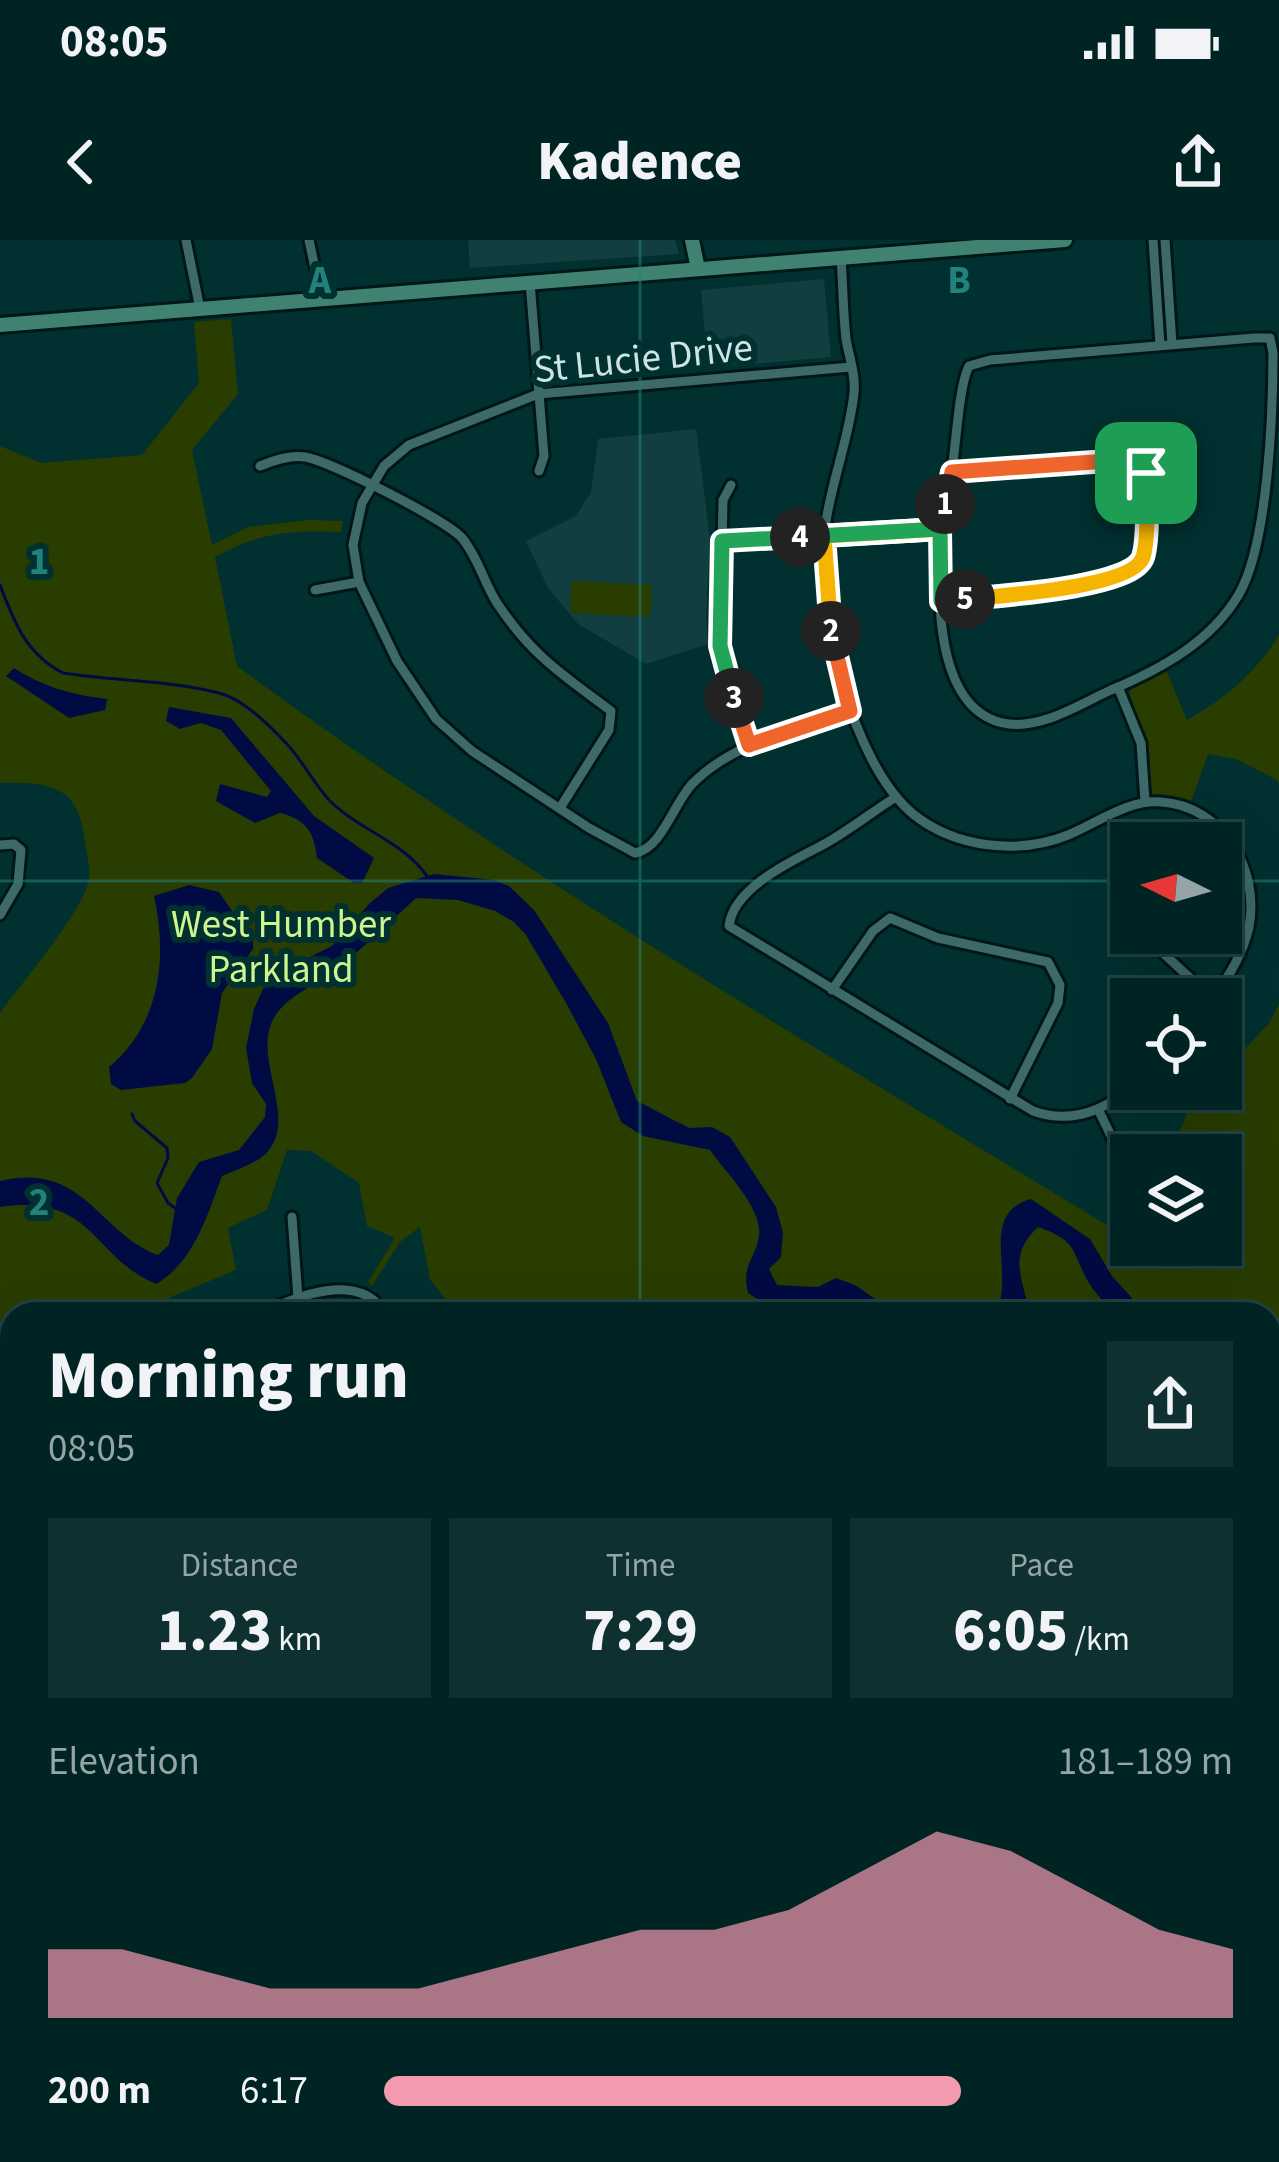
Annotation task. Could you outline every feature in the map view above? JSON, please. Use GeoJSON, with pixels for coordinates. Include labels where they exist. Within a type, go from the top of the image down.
{"type":"FeatureCollection","features":[{"type":"Feature","properties":{"kind":"main road"},"geometry":{"type":"LineString","coordinates":[[692,240],[698,268]]}},
{"type":"Feature","properties":{"kind":"main road"},"geometry":{"type":"LineString","coordinates":[[0,325],[1065,240]]}},
{"type":"Feature","properties":{"kind":"street"},"geometry":{"type":"LineString","coordinates":[[186,240],[200,309]]}},
{"type":"Feature","properties":{"kind":"street"},"geometry":{"type":"LineString","coordinates":[[309,240],[322,301]]}},
{"type":"Feature","properties":{"kind":"street"},"geometry":{"type":"LineString","coordinates":[[1153,240],[1160,345]]}},
{"type":"Feature","properties":{"kind":"street"},"geometry":{"type":"LineString","coordinates":[[1165,240],[1172,344]]}},
{"type":"Feature","properties":{"kind":"street"},"geometry":{"type":"LineString","coordinates":[[841,257],[855,388],[824,536],[828,617],[850,711],[877,770],[896,797],[935,828],[1000,846],[1044,843],[1145,801],[1170,802],[1202,814],[1234,844],[1244,865],[1251,906],[1248,932],[1226,978]]}},
{"type":"Feature","properties":{"kind":"street"},"geometry":{"type":"LineString","coordinates":[[530,282],[544,456],[539,471]]}},
{"type":"Feature","properties":{"kind":"street"},"geometry":{"type":"LineString","coordinates":[[1270,338],[1273,366],[1259,545],[1240,592],[1216,627],[1169,662],[1118,687],[1058,715],[1023,724],[983,715],[966,700],[952,670],[941,601],[940,529],[962,385],[974,362],[1172,344],[1270,338]]}},
{"type":"Feature","properties":{"kind":"street","name":"St Lucie Drive"},"geometry":{"type":"LineString","coordinates":[[850,711],[749,745],[711,766],[690,785],[656,839],[641,853],[623,847],[445,730],[397,661],[359,582],[354,535],[362,503],[384,466],[409,445],[538,394],[851,367]]}},
{"type":"Feature","properties":{"kind":"street"},"geometry":{"type":"LineString","coordinates":[[260,466],[301,456],[358,476],[460,536],[494,599],[532,649],[563,679],[611,711],[609,730],[560,808]]}},
{"type":"Feature","properties":{"kind":"street"},"geometry":{"type":"LineString","coordinates":[[941,601],[1043,592],[1123,573],[1144,555],[1147,483],[1143,461],[952,472]]}},
{"type":"Feature","properties":{"kind":"street"},"geometry":{"type":"LineString","coordinates":[[731,485],[723,500],[720,646],[749,745]]}},
{"type":"Feature","properties":{"kind":"street"},"geometry":{"type":"LineString","coordinates":[[722,541],[940,529]]}},
{"type":"Feature","properties":{"kind":"street"},"geometry":{"type":"LineString","coordinates":[[315,590],[359,582]]}},
{"type":"Feature","properties":{"kind":"street"},"geometry":{"type":"LineString","coordinates":[[1118,687],[1141,743],[1145,801]]}},
{"type":"Feature","properties":{"kind":"street"},"geometry":{"type":"LineString","coordinates":[[896,797],[773,873],[745,898],[729,921],[739,934],[1010,1099],[1048,1116],[1068,1117],[1110,1102]]}},
{"type":"Feature","properties":{"kind":"street"},"geometry":{"type":"LineString","coordinates":[[0,845],[14,844],[21,856],[18,884],[0,915]]}},
{"type":"Feature","properties":{"kind":"street"},"geometry":{"type":"LineString","coordinates":[[832,990],[873,931],[890,918],[938,938],[1048,962],[1060,985],[1058,1003],[1010,1099]]}},
{"type":"Feature","properties":{"kind":"street"},"geometry":{"type":"LineString","coordinates":[[1163,954],[1189,978]]}},
{"type":"Feature","properties":{"kind":"street"},"geometry":{"type":"LineString","coordinates":[[1099,1109],[1111,1134]]}},
{"type":"Feature","properties":{"kind":"street"},"geometry":{"type":"LineString","coordinates":[[292,1216],[298,1298]]}},
{"type":"Feature","properties":{"kind":"street"},"geometry":{"type":"LineString","coordinates":[[289,1302],[356,1290],[376,1302]]}},
{"type":"Feature","properties":{"kind":"shaded area"},"geometry":{"type":"Polygon","coordinates":[[[468,240],[675,240],[679,254],[470,268],[468,240]]]}},
{"type":"Feature","properties":{"kind":"shaded area"},"geometry":{"type":"Polygon","coordinates":[[[824,279],[831,357],[708,368],[701,290],[824,279]]]}},
{"type":"Feature","properties":{"kind":"shaded area"},"geometry":{"type":"Polygon","coordinates":[[[696,429],[710,538],[708,644],[646,664],[578,624],[548,588],[526,541],[576,516],[591,492],[598,439],[696,429]]]}},
{"type":"Feature","properties":{"kind":"shaded area"},"geometry":{"type":"Polygon","coordinates":[[[14,668],[59,689],[107,699],[105,710],[69,718],[6,676],[14,668]]]}},
{"type":"Feature","properties":{"kind":"shaded area"},"geometry":{"type":"Polygon","coordinates":[[[169,707],[231,718],[314,816],[374,858],[362,883],[354,883],[317,858],[311,834],[297,819],[280,813],[255,823],[216,801],[220,784],[267,797],[271,791],[221,730],[201,723],[180,729],[166,721],[169,707]]]}},
{"type":"Feature","properties":{"kind":"shaded area"},"geometry":{"type":"Polygon","coordinates":[[[434,874],[509,886],[534,910],[608,1023],[637,1101],[689,1128],[712,1127],[730,1137],[776,1207],[783,1233],[781,1257],[769,1269],[777,1285],[818,1287],[836,1278],[880,1302],[763,1302],[748,1293],[746,1275],[759,1225],[742,1191],[710,1150],[643,1136],[621,1122],[596,1059],[526,935],[495,911],[458,900],[416,898],[344,963],[276,1014],[268,1041],[277,1133],[256,1161],[222,1176],[190,1251],[156,1284],[55,1209],[0,1207],[0,1181],[52,1181],[88,1202],[137,1245],[158,1255],[169,1245],[177,1198],[199,1162],[239,1150],[265,1117],[266,1104],[252,1083],[246,1048],[263,989],[292,966],[332,946],[388,888],[434,874]]]}},
{"type":"Feature","properties":{"kind":"shaded area"},"geometry":{"type":"Polygon","coordinates":[[[189,885],[219,892],[253,941],[253,949],[222,993],[212,1049],[192,1078],[185,1083],[121,1090],[111,1084],[109,1067],[140,1031],[156,989],[160,943],[154,896],[189,885]]]}},
{"type":"Feature","properties":{"kind":"shaded area"},"geometry":{"type":"Polygon","coordinates":[[[1031,1199],[1090,1239],[1134,1302],[1104,1302],[1067,1243],[1038,1227],[1020,1258],[1026,1302],[999,1302],[1001,1233],[1015,1207],[1031,1199]]]}},
{"type":"Feature","properties":{"kind":"green space","name":"West Humber Parkland"},"geometry":{"type":"Polygon","coordinates":[[[231,319],[238,394],[192,450],[212,545],[248,527],[343,521],[341,532],[276,534],[215,557],[237,666],[558,886],[1110,1227],[1110,1266],[1242,1266],[1242,1134],[1179,1134],[1188,1110],[1242,1110],[1242,1052],[1270,1022],[1279,1004],[1279,1302],[448,1302],[430,1279],[420,1227],[400,1242],[372,1286],[368,1282],[395,1238],[367,1226],[359,1183],[311,1151],[287,1150],[267,1210],[228,1228],[236,1270],[168,1302],[0,1302],[0,1013],[64,928],[89,876],[82,823],[69,798],[47,786],[0,783],[0,446],[41,463],[142,455],[199,383],[194,322],[231,319]]]}},
{"type":"Feature","properties":{"kind":"green space"},"geometry":{"type":"Polygon","coordinates":[[[572,581],[652,585],[650,617],[570,613],[572,581]]]}},
{"type":"Feature","properties":{"kind":"green space"},"geometry":{"type":"Polygon","coordinates":[[[1279,635],[1279,784],[1236,759],[1208,754],[1191,802],[1153,794],[1147,787],[1143,734],[1129,692],[1166,670],[1187,720],[1239,684],[1279,635]]]}},
{"type":"Feature","properties":{"kind":"waterway"},"geometry":{"type":"LineString","coordinates":[[0,585],[30,647],[63,673],[200,689],[246,706],[291,749],[330,801],[397,847],[430,881]]}},
{"type":"Feature","properties":{"kind":"waterway"},"geometry":{"type":"LineString","coordinates":[[132,1114],[167,1148],[168,1158],[157,1183],[168,1203],[179,1211]]}},
{"type":"Feature","properties":{"kind":"route"},"geometry":{"type":"LineString","coordinates":[[1146,473],[1141,562],[1123,573],[1043,592],[941,601],[940,529],[722,541],[720,646],[749,745],[850,711],[828,617],[824,536],[940,529],[952,472],[1136,459],[1143,461],[1146,473]]}}]}
